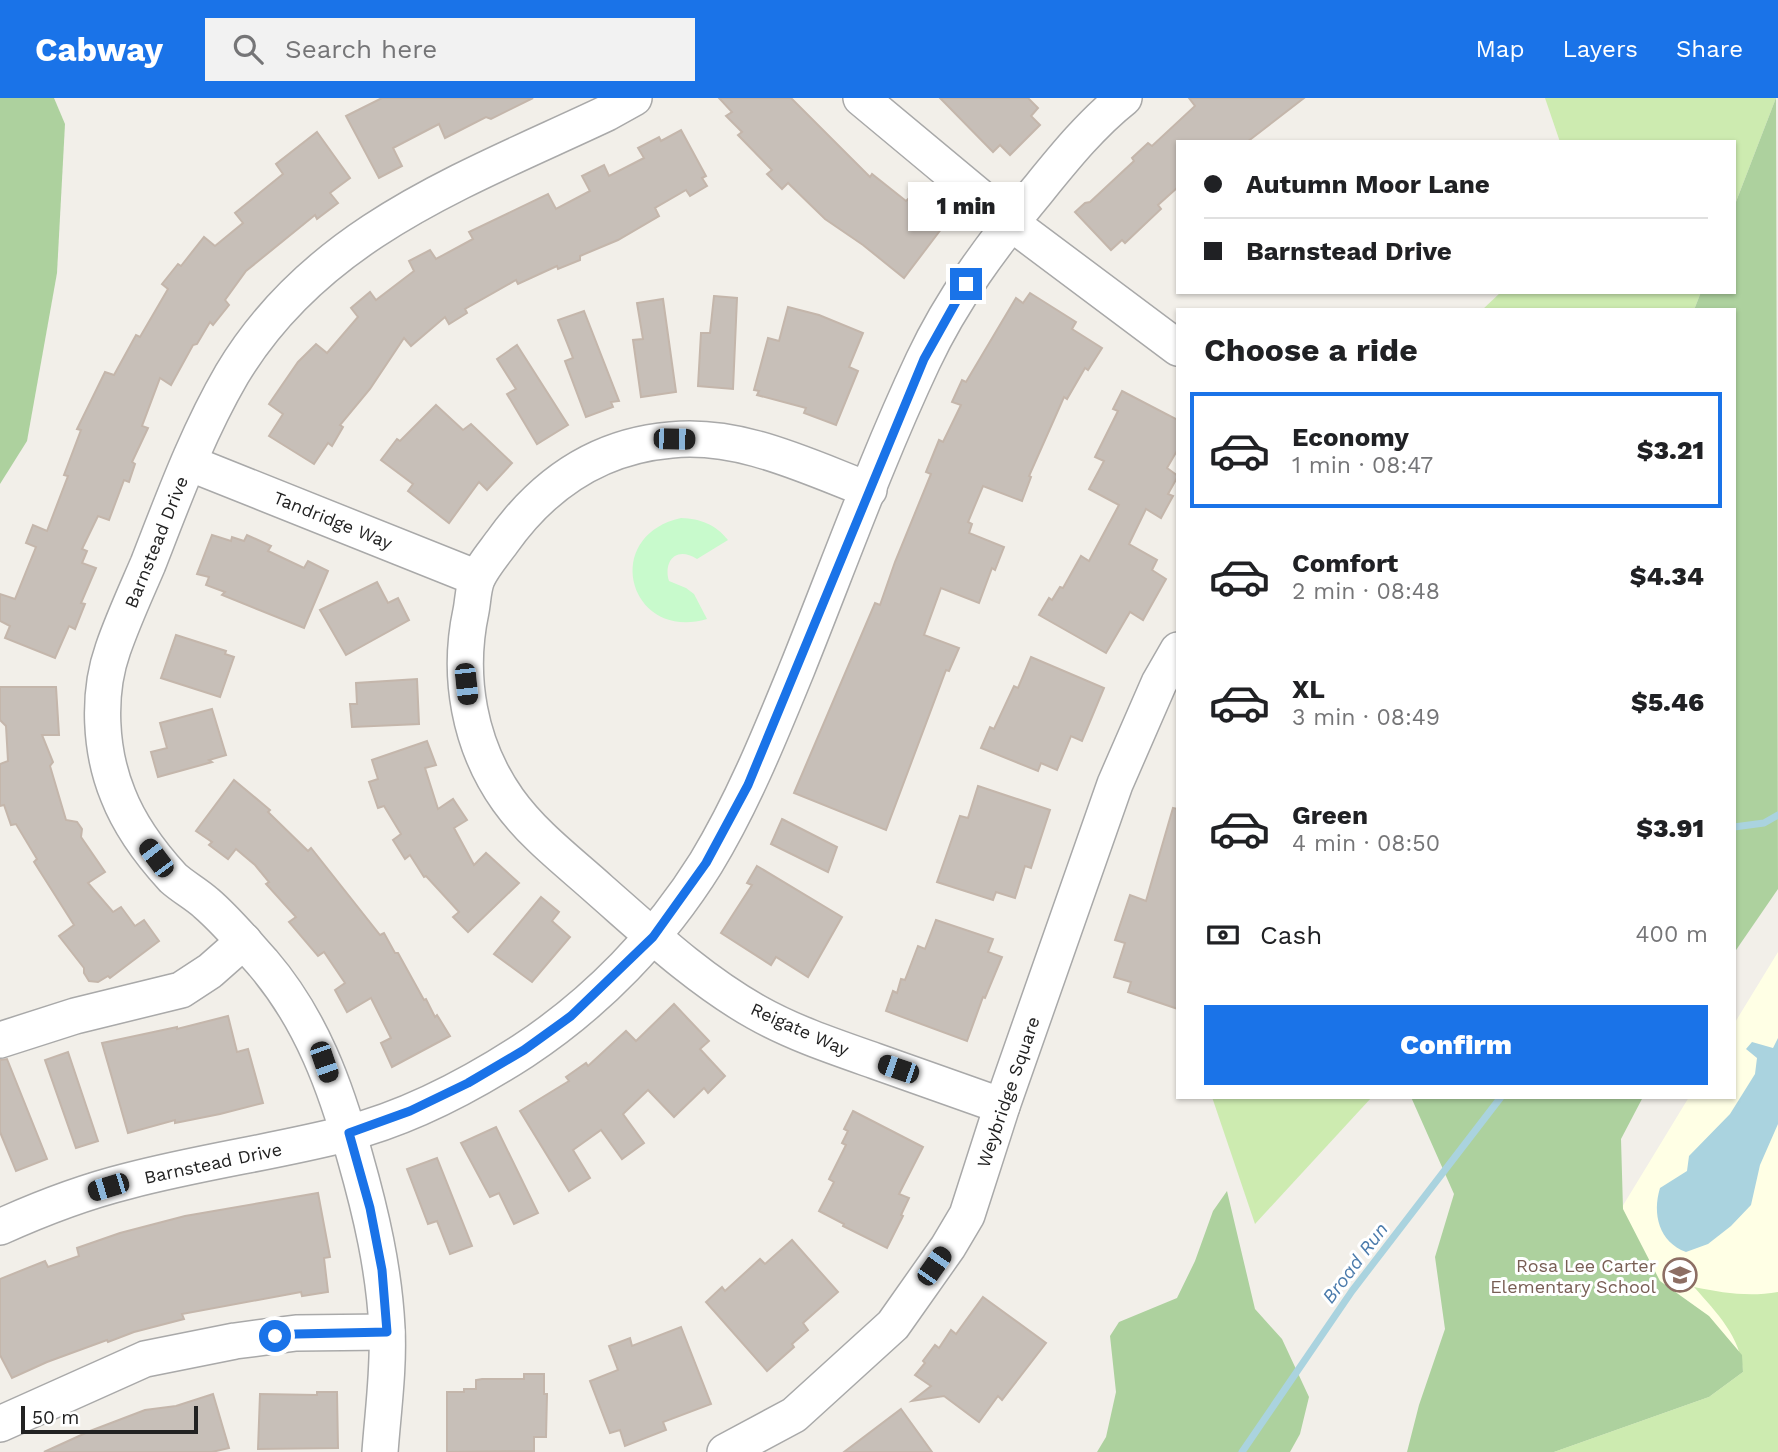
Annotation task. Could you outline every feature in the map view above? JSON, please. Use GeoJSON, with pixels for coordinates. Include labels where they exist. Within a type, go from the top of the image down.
{"type":"FeatureCollection","features":[{"type":"Feature","properties":{"kind":"street","name":"Barnstead Drive"},"geometry":{"type":"LineString","coordinates":[[349,1133],[324,1062],[301,1016],[279,982],[206,903],[175,880],[135,830],[117,794],[104,733],[103,699],[111,652],[215,405],[233,372],[260,333],[288,301],[319,271],[359,239],[401,212],[607,114],[634,98]]}},
{"type":"Feature","properties":{"kind":"street"},"geometry":{"type":"LineString","coordinates":[[861,98],[1011,223],[1176,347]]}},
{"type":"Feature","properties":{"kind":"street","name":"Barnstead Drive"},"geometry":{"type":"LineString","coordinates":[[0,1227],[46,1207],[128,1181],[349,1133],[410,1111],[468,1083],[524,1050],[571,1016],[653,937],[706,863],[748,785],[924,359],[966,284],[1066,155],[1124,98]]}},
{"type":"Feature","properties":{"kind":"street"},"geometry":{"type":"LineString","coordinates":[[477,578],[522,514],[558,481],[598,458],[633,445],[674,439],[717,440],[759,449],[869,490]]}},
{"type":"Feature","properties":{"kind":"street","name":"Tandridge Way"},"geometry":{"type":"LineString","coordinates":[[189,463],[477,578]]}},
{"type":"Feature","properties":{"kind":"street","name":"Reigate Way"},"geometry":{"type":"LineString","coordinates":[[477,578],[467,627],[464,668],[469,710],[485,761],[508,800],[532,829],[653,937],[757,1012],[820,1042],[1002,1106]]}},
{"type":"Feature","properties":{"kind":"street","name":"Weybridge Square"},"geometry":{"type":"LineString","coordinates":[[725,1452],[794,1415],[893,1325],[967,1215],[1002,1106],[1115,785],[1159,683],[1176,653]]}},
{"type":"Feature","properties":{"kind":"street"},"geometry":{"type":"LineString","coordinates":[[0,1040],[75,1016],[181,990],[210,971],[244,942]]}},
{"type":"Feature","properties":{"kind":"street"},"geometry":{"type":"LineString","coordinates":[[349,1133],[370,1208],[382,1270],[387,1332],[380,1452]]}},
{"type":"Feature","properties":{"kind":"street"},"geometry":{"type":"LineString","coordinates":[[0,1424],[145,1359],[235,1341],[296,1334],[387,1332]]}},
{"type":"Feature","properties":{"kind":"shaded area","name":"Rosa Lee Carter Elementary School"},"geometry":{"type":"Polygon","coordinates":[[[1778,952],[1778,1452],[1473,1452],[1688,1099],[1736,1099],[1736,1021],[1778,952]]]}},
{"type":"Feature","properties":{"kind":"green space"},"geometry":{"type":"Polygon","coordinates":[[[0,98],[54,98],[65,124],[57,273],[27,441],[0,484],[0,98]]]}},
{"type":"Feature","properties":{"kind":"green space"},"geometry":{"type":"Polygon","coordinates":[[[1545,98],[1776,98],[1736,202],[1736,140],[1559,140],[1545,98]]]}},
{"type":"Feature","properties":{"kind":"green space"},"geometry":{"type":"Polygon","coordinates":[[[1776,98],[1778,889],[1736,950],[1736,308],[1695,308],[1700,294],[1736,294],[1736,202],[1776,98]]]}},
{"type":"Feature","properties":{"kind":"green space"},"geometry":{"type":"Polygon","coordinates":[[[1499,294],[1700,294],[1695,308],[1484,308],[1499,294]]]}},
{"type":"Feature","properties":{"kind":"green space"},"geometry":{"type":"Polygon","coordinates":[[[681,518],[707,523],[728,540],[697,559],[683,554],[673,557],[668,567],[669,581],[694,594],[707,619],[680,622],[659,615],[643,602],[634,584],[633,564],[640,545],[656,528],[681,518]]]}},
{"type":"Feature","properties":{"kind":"green space"},"geometry":{"type":"Polygon","coordinates":[[[1213,1099],[1370,1099],[1255,1224],[1213,1099]]]}},
{"type":"Feature","properties":{"kind":"green space"},"geometry":{"type":"Polygon","coordinates":[[[1412,1099],[1642,1099],[1621,1139],[1623,1209],[1660,1281],[1709,1316],[1742,1355],[1743,1372],[1709,1397],[1554,1452],[1407,1452],[1419,1405],[1445,1329],[1435,1257],[1454,1194],[1412,1099]]]}},
{"type":"Feature","properties":{"kind":"green space"},"geometry":{"type":"Polygon","coordinates":[[[1227,1191],[1255,1309],[1282,1339],[1309,1397],[1300,1434],[1290,1452],[1097,1452],[1106,1437],[1116,1392],[1110,1336],[1119,1322],[1177,1298],[1195,1261],[1213,1211],[1227,1191]]]}},
{"type":"Feature","properties":{"kind":"green space"},"geometry":{"type":"Polygon","coordinates":[[[1694,1287],[1736,1294],[1778,1292],[1778,1452],[1554,1452],[1709,1397],[1743,1372],[1733,1337],[1694,1287]]]}},
{"type":"Feature","properties":{"kind":"water"},"geometry":{"type":"Polygon","coordinates":[[[1778,1038],[1778,1124],[1760,1165],[1751,1205],[1731,1226],[1708,1244],[1686,1252],[1669,1241],[1660,1226],[1657,1208],[1660,1188],[1687,1171],[1689,1156],[1730,1114],[1755,1074],[1757,1058],[1746,1049],[1752,1042],[1773,1048],[1778,1038]]]}},
{"type":"Feature","properties":{"kind":"building"},"geometry":{"type":"Polygon","coordinates":[[[382,98],[533,98],[491,119],[486,117],[445,138],[439,124],[393,148],[402,166],[379,178],[346,116],[382,98]]]}},
{"type":"Feature","properties":{"kind":"building"},"geometry":{"type":"Polygon","coordinates":[[[719,98],[791,98],[870,177],[872,174],[906,201],[908,199],[942,228],[904,278],[825,219],[788,183],[782,189],[767,174],[772,170],[738,135],[742,132],[726,116],[732,112],[719,98]]]}},
{"type":"Feature","properties":{"kind":"building"},"geometry":{"type":"Polygon","coordinates":[[[940,98],[1028,98],[1038,108],[1031,116],[1040,125],[1010,155],[1000,145],[993,152],[940,98]]]}},
{"type":"Feature","properties":{"kind":"building"},"geometry":{"type":"Polygon","coordinates":[[[1189,98],[1304,98],[1250,140],[1176,140],[1176,189],[1158,205],[1161,209],[1125,243],[1122,240],[1111,250],[1075,212],[1090,202],[1134,161],[1132,158],[1148,143],[1152,146],[1195,106],[1189,98]]]}},
{"type":"Feature","properties":{"kind":"building"},"geometry":{"type":"Polygon","coordinates":[[[681,130],[706,176],[702,178],[707,186],[690,196],[686,190],[655,208],[659,216],[618,240],[580,256],[580,260],[558,269],[557,266],[518,284],[516,280],[465,309],[467,313],[449,324],[445,317],[411,346],[404,338],[370,389],[340,425],[343,427],[332,446],[328,443],[314,464],[269,436],[283,414],[269,404],[298,362],[316,344],[327,353],[358,317],[351,308],[370,292],[376,300],[414,271],[409,261],[430,250],[436,259],[473,239],[469,232],[548,194],[556,209],[590,191],[582,176],[604,165],[609,176],[644,158],[638,148],[659,137],[661,141],[681,130]]]}},
{"type":"Feature","properties":{"kind":"building"},"geometry":{"type":"Polygon","coordinates":[[[317,132],[350,178],[330,193],[338,203],[317,219],[315,215],[246,271],[225,300],[229,305],[213,325],[210,322],[197,344],[193,345],[171,385],[160,378],[142,426],[148,428],[132,462],[135,464],[129,482],[124,480],[109,520],[98,516],[82,549],[87,551],[82,563],[96,568],[81,603],[85,604],[75,629],[69,626],[55,658],[5,638],[10,626],[0,621],[0,594],[15,599],[36,547],[26,543],[33,525],[47,531],[68,476],[64,475],[81,430],[77,429],[105,372],[114,375],[136,335],[140,337],[168,289],[162,284],[178,264],[181,266],[204,237],[215,246],[243,223],[235,213],[283,174],[276,164],[317,132]]]}},
{"type":"Feature","properties":{"kind":"building"},"geometry":{"type":"Polygon","coordinates":[[[1030,293],[1076,322],[1072,329],[1102,348],[1088,370],[1085,368],[1067,399],[1064,397],[1029,476],[1031,477],[1022,501],[983,486],[968,522],[972,524],[969,533],[1004,547],[995,570],[992,568],[979,603],[941,588],[924,635],[959,648],[949,671],[946,670],[886,830],[794,793],[875,603],[880,605],[931,474],[926,472],[939,440],[943,442],[961,405],[952,402],[962,380],[966,382],[1016,298],[1023,303],[1030,293]]]}},
{"type":"Feature","properties":{"kind":"building"},"geometry":{"type":"Polygon","coordinates":[[[714,296],[737,298],[733,389],[698,386],[701,333],[710,333],[714,296]]]}},
{"type":"Feature","properties":{"kind":"building"},"geometry":{"type":"Polygon","coordinates":[[[663,299],[676,392],[641,397],[633,340],[643,339],[637,303],[663,299]]]}},
{"type":"Feature","properties":{"kind":"building"},"geometry":{"type":"Polygon","coordinates":[[[788,307],[819,315],[863,333],[849,367],[858,371],[836,425],[804,413],[806,408],[757,395],[759,391],[754,390],[768,338],[779,341],[788,307]]]}},
{"type":"Feature","properties":{"kind":"building"},"geometry":{"type":"Polygon","coordinates":[[[584,311],[619,401],[611,402],[613,407],[586,417],[565,361],[573,358],[558,320],[584,311]]]}},
{"type":"Feature","properties":{"kind":"building"},"geometry":{"type":"Polygon","coordinates":[[[517,345],[568,425],[537,444],[507,394],[516,389],[497,359],[517,345]]]}},
{"type":"Feature","properties":{"kind":"building"},"geometry":{"type":"Polygon","coordinates":[[[1122,391],[1176,419],[1176,452],[1167,468],[1176,475],[1176,480],[1168,494],[1173,496],[1161,518],[1146,509],[1129,544],[1157,560],[1152,570],[1166,579],[1143,620],[1130,612],[1106,653],[1039,615],[1049,598],[1052,600],[1060,587],[1063,588],[1081,556],[1089,561],[1119,505],[1089,489],[1104,461],[1095,457],[1118,411],[1113,409],[1122,391]]]}},
{"type":"Feature","properties":{"kind":"building"},"geometry":{"type":"Polygon","coordinates":[[[436,405],[463,430],[471,424],[512,463],[487,490],[479,482],[449,523],[408,491],[413,484],[381,460],[397,439],[400,441],[436,405]]]}},
{"type":"Feature","properties":{"kind":"building"},"geometry":{"type":"Polygon","coordinates":[[[212,535],[231,541],[232,537],[244,541],[247,535],[271,546],[268,551],[304,568],[308,561],[328,571],[304,628],[222,595],[225,592],[206,585],[209,577],[197,574],[212,535]]]}},
{"type":"Feature","properties":{"kind":"building"},"geometry":{"type":"Polygon","coordinates":[[[377,582],[388,603],[398,598],[409,620],[346,655],[320,610],[377,582]]]}},
{"type":"Feature","properties":{"kind":"building"},"geometry":{"type":"Polygon","coordinates":[[[176,635],[226,651],[225,654],[234,657],[220,697],[161,678],[176,635]]]}},
{"type":"Feature","properties":{"kind":"building"},"geometry":{"type":"Polygon","coordinates":[[[1031,657],[1104,688],[1082,741],[1071,736],[1057,770],[1041,763],[1038,771],[981,748],[990,727],[994,729],[1014,686],[1018,688],[1031,657]]]}},
{"type":"Feature","properties":{"kind":"building"},"geometry":{"type":"Polygon","coordinates":[[[417,679],[419,724],[352,727],[350,704],[357,704],[356,683],[417,679]]]}},
{"type":"Feature","properties":{"kind":"building"},"geometry":{"type":"Polygon","coordinates":[[[0,687],[56,687],[59,735],[42,735],[53,762],[50,766],[66,820],[77,822],[82,829],[81,837],[105,872],[88,883],[113,912],[121,907],[135,926],[144,920],[159,941],[110,978],[108,976],[98,982],[89,981],[84,968],[59,936],[74,925],[34,862],[37,859],[16,824],[11,825],[4,805],[0,806],[0,764],[8,761],[6,726],[0,720],[0,687]]]}},
{"type":"Feature","properties":{"kind":"building"},"geometry":{"type":"Polygon","coordinates":[[[212,709],[226,755],[209,760],[212,762],[158,777],[151,752],[167,748],[160,723],[212,709]]]}},
{"type":"Feature","properties":{"kind":"building"},"geometry":{"type":"Polygon","coordinates":[[[427,741],[436,765],[425,768],[438,809],[453,799],[467,820],[454,828],[474,865],[486,853],[519,883],[468,932],[453,917],[459,912],[426,876],[424,877],[410,855],[405,859],[393,840],[401,834],[384,806],[378,808],[369,782],[378,779],[372,760],[427,741]]]}},
{"type":"Feature","properties":{"kind":"building"},"geometry":{"type":"Polygon","coordinates":[[[234,780],[270,810],[268,812],[308,851],[311,848],[380,935],[384,933],[424,1000],[426,999],[435,1017],[437,1015],[450,1036],[392,1067],[381,1043],[391,1038],[371,998],[347,1012],[335,990],[345,983],[324,952],[318,956],[289,922],[296,917],[266,884],[269,882],[255,865],[236,849],[228,859],[209,845],[212,842],[196,831],[234,780]]]}},
{"type":"Feature","properties":{"kind":"building"},"geometry":{"type":"Polygon","coordinates":[[[978,786],[1050,810],[1031,868],[1025,866],[1015,898],[996,892],[993,900],[937,882],[960,816],[968,818],[978,786]]]}},
{"type":"Feature","properties":{"kind":"building"},"geometry":{"type":"Polygon","coordinates":[[[1173,808],[1176,809],[1176,1008],[1128,992],[1131,982],[1114,977],[1125,943],[1115,940],[1130,895],[1146,901],[1173,808]]]}},
{"type":"Feature","properties":{"kind":"building"},"geometry":{"type":"Polygon","coordinates":[[[782,819],[837,847],[828,872],[771,844],[782,819]]]}},
{"type":"Feature","properties":{"kind":"building"},"geometry":{"type":"Polygon","coordinates":[[[757,866],[842,917],[808,977],[776,957],[771,965],[721,933],[752,885],[747,883],[757,866]]]}},
{"type":"Feature","properties":{"kind":"building"},"geometry":{"type":"Polygon","coordinates":[[[541,897],[559,912],[552,921],[570,937],[532,982],[494,954],[541,897]]]}},
{"type":"Feature","properties":{"kind":"building"},"geometry":{"type":"Polygon","coordinates":[[[936,920],[993,939],[988,952],[1002,957],[985,998],[983,997],[967,1041],[886,1011],[893,991],[897,993],[901,979],[905,980],[918,946],[925,949],[936,920]]]}},
{"type":"Feature","properties":{"kind":"building"},"geometry":{"type":"Polygon","coordinates":[[[674,1004],[709,1041],[700,1049],[725,1076],[708,1093],[704,1088],[674,1117],[648,1090],[623,1114],[644,1143],[622,1159],[601,1130],[573,1150],[590,1178],[569,1191],[520,1111],[569,1081],[566,1077],[586,1063],[588,1066],[626,1031],[636,1041],[674,1004]]]}},
{"type":"Feature","properties":{"kind":"building"},"geometry":{"type":"Polygon","coordinates":[[[228,1016],[237,1052],[248,1049],[263,1103],[175,1123],[175,1120],[128,1133],[102,1043],[228,1016]]]}},
{"type":"Feature","properties":{"kind":"building"},"geometry":{"type":"Polygon","coordinates":[[[68,1052],[98,1141],[76,1148],[45,1060],[68,1052]]]}},
{"type":"Feature","properties":{"kind":"building"},"geometry":{"type":"Polygon","coordinates":[[[7,1059],[47,1159],[16,1171],[0,1132],[0,1060],[7,1059]]]}},
{"type":"Feature","properties":{"kind":"building"},"geometry":{"type":"Polygon","coordinates":[[[853,1111],[923,1147],[899,1194],[909,1198],[887,1248],[819,1211],[834,1182],[829,1179],[846,1145],[842,1143],[848,1131],[844,1129],[853,1111]]]}},
{"type":"Feature","properties":{"kind":"building"},"geometry":{"type":"Polygon","coordinates":[[[496,1127],[538,1213],[514,1224],[499,1193],[490,1197],[461,1143],[496,1127]]]}},
{"type":"Feature","properties":{"kind":"building"},"geometry":{"type":"Polygon","coordinates":[[[437,1158],[472,1246],[450,1254],[437,1221],[428,1224],[407,1169],[437,1158]]]}},
{"type":"Feature","properties":{"kind":"building"},"geometry":{"type":"Polygon","coordinates":[[[318,1193],[330,1257],[324,1258],[328,1292],[302,1296],[301,1292],[182,1314],[184,1319],[108,1342],[107,1340],[12,1378],[0,1355],[0,1279],[45,1261],[48,1267],[79,1256],[77,1248],[120,1233],[185,1216],[318,1193]]]}},
{"type":"Feature","properties":{"kind":"building"},"geometry":{"type":"Polygon","coordinates":[[[792,1240],[838,1292],[803,1323],[808,1330],[792,1344],[794,1347],[767,1371],[706,1302],[722,1287],[725,1291],[760,1259],[765,1264],[792,1240]]]}},
{"type":"Feature","properties":{"kind":"building"},"geometry":{"type":"Polygon","coordinates":[[[983,1297],[1046,1343],[1002,1400],[998,1396],[979,1422],[944,1396],[912,1401],[931,1386],[915,1375],[925,1363],[923,1361],[935,1345],[939,1348],[951,1330],[956,1334],[983,1297]]]}},
{"type":"Feature","properties":{"kind":"building"},"geometry":{"type":"Polygon","coordinates":[[[681,1327],[711,1404],[663,1422],[666,1430],[625,1446],[620,1430],[610,1433],[590,1381],[618,1370],[609,1346],[630,1338],[632,1346],[681,1327]]]}},
{"type":"Feature","properties":{"kind":"building"},"geometry":{"type":"Polygon","coordinates":[[[524,1374],[544,1374],[544,1394],[547,1394],[546,1437],[534,1437],[534,1451],[447,1452],[447,1392],[476,1389],[476,1380],[524,1379],[524,1374]]]}},
{"type":"Feature","properties":{"kind":"building"},"geometry":{"type":"Polygon","coordinates":[[[317,1392],[337,1392],[338,1448],[258,1449],[260,1394],[317,1395],[317,1392]]]}},
{"type":"Feature","properties":{"kind":"building"},"geometry":{"type":"Polygon","coordinates":[[[213,1394],[229,1448],[212,1452],[44,1452],[145,1410],[176,1406],[213,1394]]]}},
{"type":"Feature","properties":{"kind":"building"},"geometry":{"type":"Polygon","coordinates":[[[901,1409],[932,1452],[844,1452],[901,1409]]]}},
{"type":"Feature","properties":{"kind":"waterway","name":"Broad Run"},"geometry":{"type":"LineString","coordinates":[[1736,827],[1764,823],[1778,815]]}},
{"type":"Feature","properties":{"kind":"waterway","name":"Broad Run"},"geometry":{"type":"LineString","coordinates":[[1242,1452],[1352,1291],[1499,1099]]}},
{"type":"Feature","properties":{"kind":"place","name":"Rosa Lee Carter Elementary School"},"geometry":{"type":"Point","coordinates":[1680,1275]}},
{"type":"Feature","properties":{"kind":"route"},"geometry":{"type":"LineString","coordinates":[[275,1336],[387,1332],[382,1270],[370,1208],[349,1133],[410,1111],[468,1083],[524,1050],[571,1016],[653,937],[706,863],[748,785],[777,718],[924,359],[966,284]]}}]}
